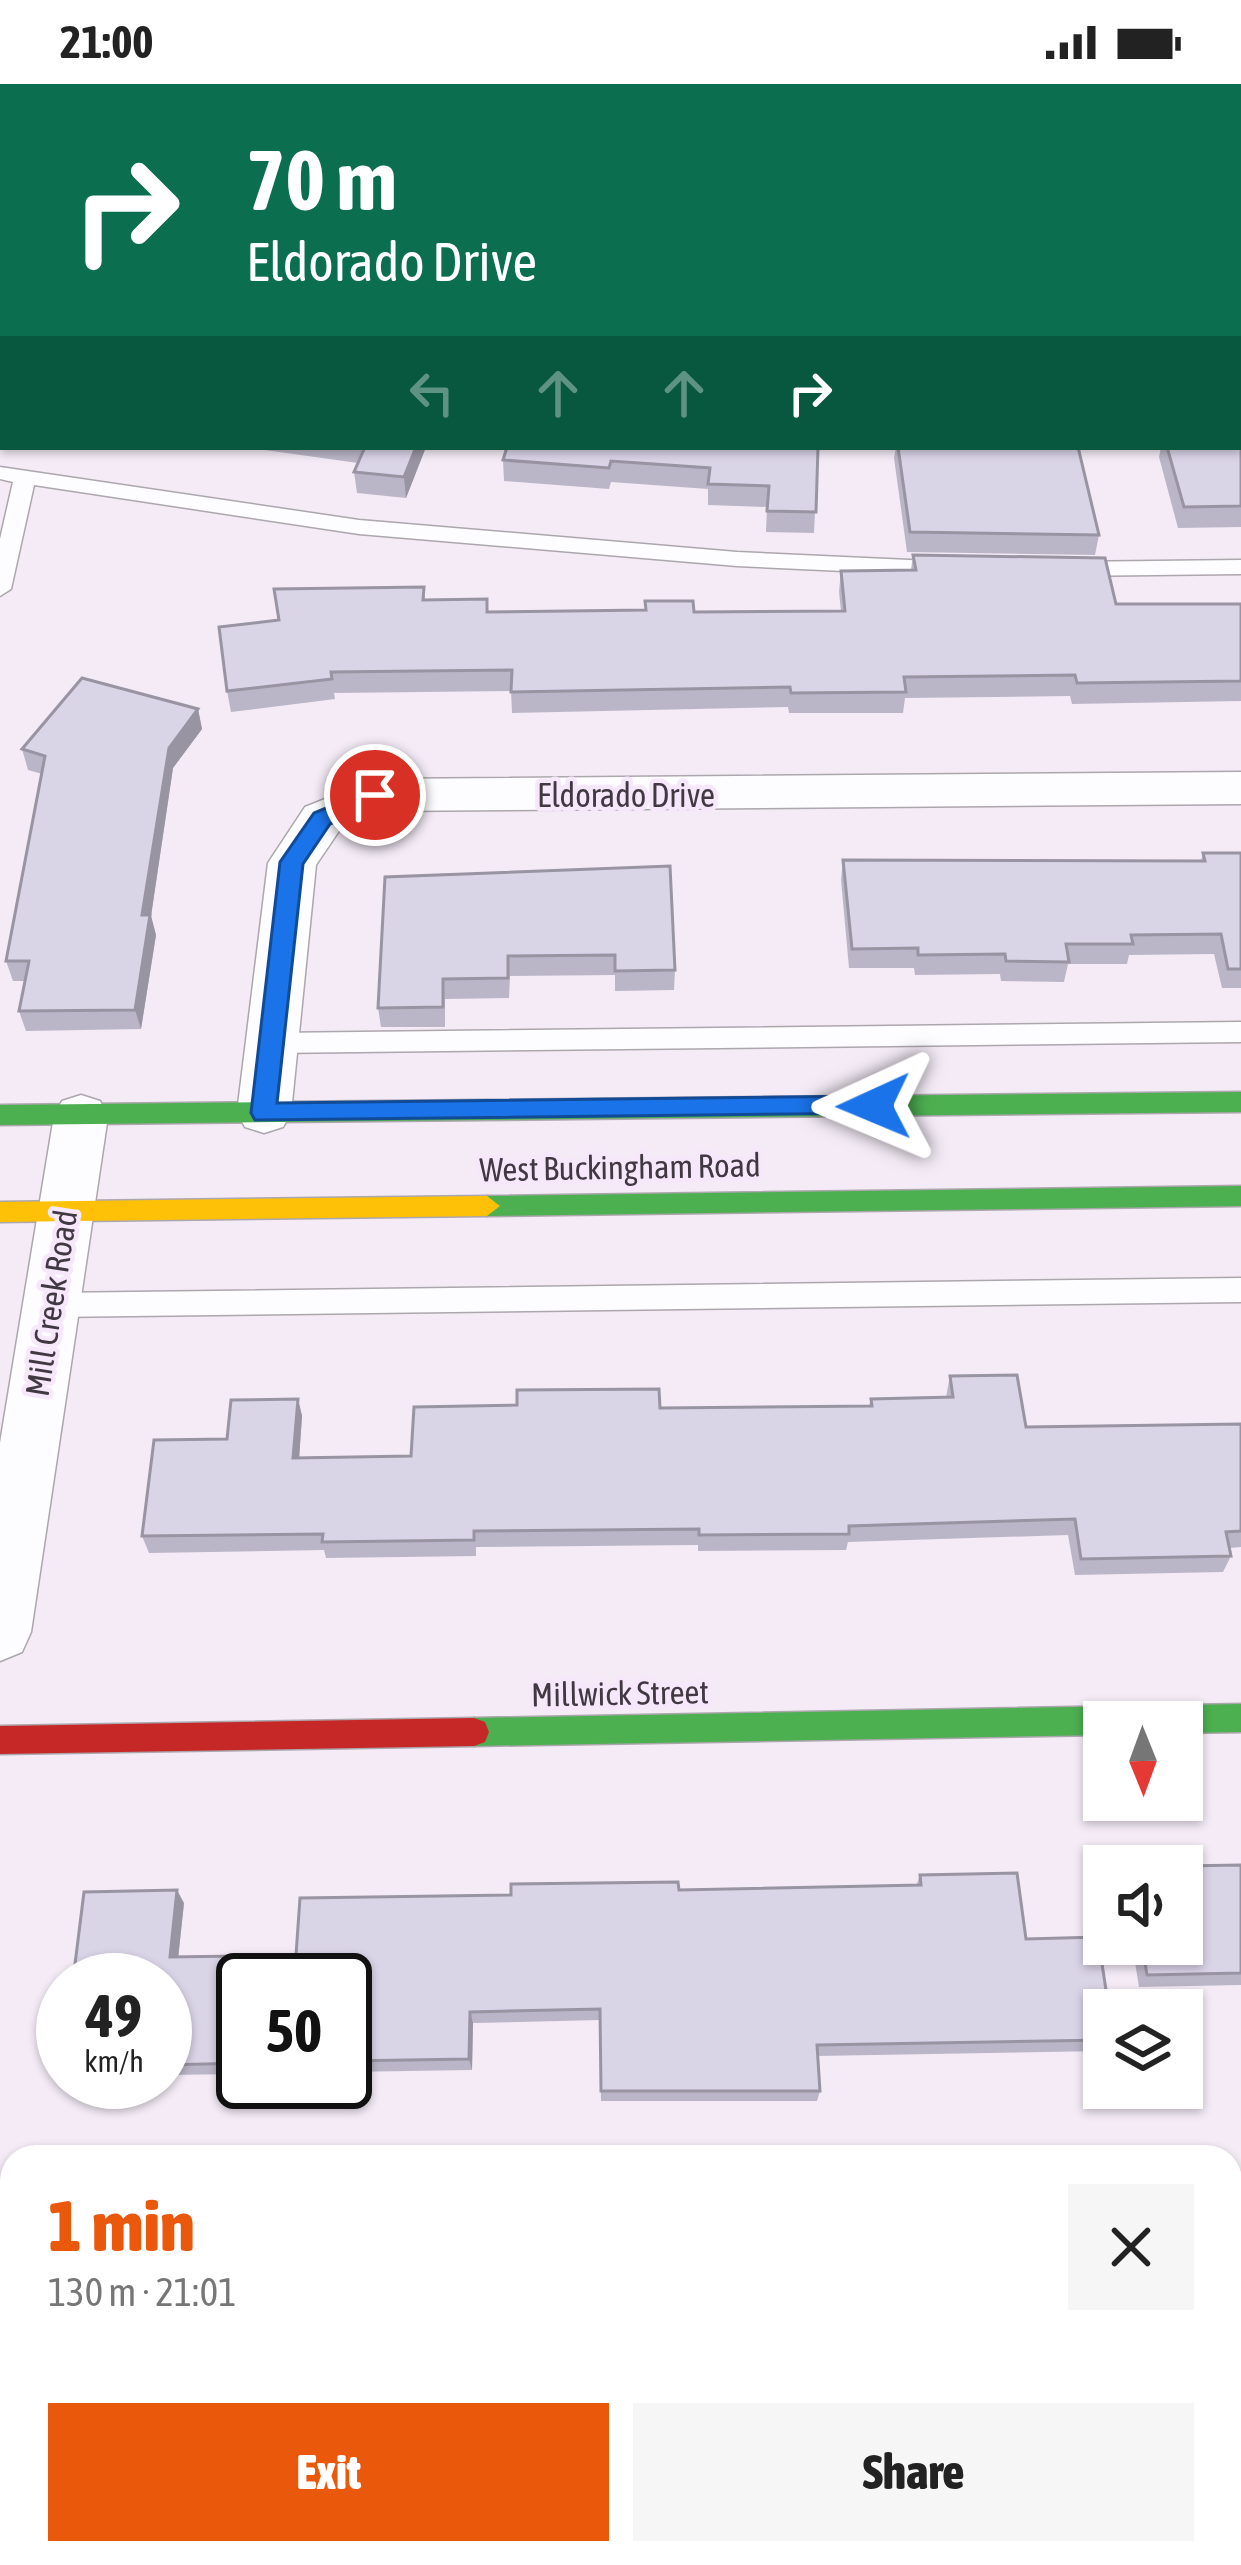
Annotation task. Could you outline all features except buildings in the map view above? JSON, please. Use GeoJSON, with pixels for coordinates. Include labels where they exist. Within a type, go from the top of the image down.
{"type":"FeatureCollection","features":[{"type":"Feature","properties":{"kind":"main road","name":"West Buckingham Road"},"geometry":{"type":"LineString","coordinates":[[0,1115],[1241,1102]]}},
{"type":"Feature","properties":{"kind":"main road","name":"West Buckingham Road"},"geometry":{"type":"LineString","coordinates":[[0,1212],[1241,1196]]}},
{"type":"Feature","properties":{"kind":"main road","name":"Millwick Street"},"geometry":{"type":"LineString","coordinates":[[0,1740],[1241,1718]]}},
{"type":"Feature","properties":{"kind":"street","name":"Eldorado Drive"},"geometry":{"type":"LineString","coordinates":[[264,1113],[292,862],[322,819],[375,795],[1241,788]]}},
{"type":"Feature","properties":{"kind":"street","name":"Mill Creek Road"},"geometry":{"type":"LineString","coordinates":[[0,1632],[81,1116]]}},
{"type":"Feature","properties":{"kind":"lane"},"geometry":{"type":"LineString","coordinates":[[0,472],[359,527],[737,560],[973,569]]}},
{"type":"Feature","properties":{"kind":"lane"},"geometry":{"type":"LineString","coordinates":[[0,589],[25,478]]}},
{"type":"Feature","properties":{"kind":"lane"},"geometry":{"type":"LineString","coordinates":[[1040,569],[1241,567]]}},
{"type":"Feature","properties":{"kind":"lane"},"geometry":{"type":"LineString","coordinates":[[272,1043],[1241,1032]]}},
{"type":"Feature","properties":{"kind":"lane"},"geometry":{"type":"LineString","coordinates":[[50,1305],[1241,1290]]}},
{"type":"Feature","properties":{"kind":"traffic: fast"},"geometry":{"type":"LineString","coordinates":[[0,1115],[1241,1102]]}},
{"type":"Feature","properties":{"kind":"traffic: fast"},"geometry":{"type":"LineString","coordinates":[[487,1206],[1241,1196]]}},
{"type":"Feature","properties":{"kind":"traffic: fast"},"geometry":{"type":"LineString","coordinates":[[474,1732],[1241,1718]]}},
{"type":"Feature","properties":{"kind":"traffic: slow"},"geometry":{"type":"LineString","coordinates":[[0,1212],[487,1206]]}},
{"type":"Feature","properties":{"kind":"traffic: jam"},"geometry":{"type":"LineString","coordinates":[[0,1740],[474,1732]]}},
{"type":"Feature","properties":{"kind":"route"},"geometry":{"type":"LineString","coordinates":[[375,795],[322,819],[292,862],[264,1113],[874,1106]]}}]}
